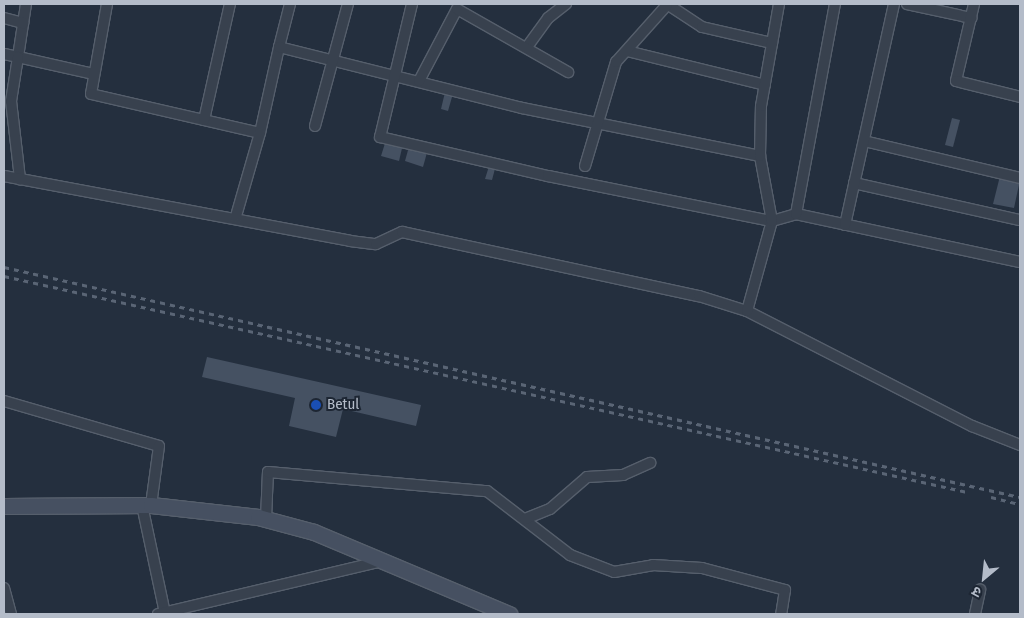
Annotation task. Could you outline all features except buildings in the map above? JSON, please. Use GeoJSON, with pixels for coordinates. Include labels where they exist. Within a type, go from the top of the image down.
{"type":"FeatureCollection","features":[{"type":"Feature","properties":{"kind":"main road"},"geometry":{"type":"LineString","coordinates":[[4,506],[147,505],[266,520],[314,532],[509,614]]}},
{"type":"Feature","properties":{"kind":"street"},"geometry":{"type":"LineString","coordinates":[[20,179],[11,101],[26,4]]}},
{"type":"Feature","properties":{"kind":"street"},"geometry":{"type":"LineString","coordinates":[[107,4],[91,94],[260,133]]}},
{"type":"Feature","properties":{"kind":"street"},"geometry":{"type":"LineString","coordinates":[[204,120],[230,4]]}},
{"type":"Feature","properties":{"kind":"street"},"geometry":{"type":"LineString","coordinates":[[236,216],[260,133],[290,4]]}},
{"type":"Feature","properties":{"kind":"street"},"geometry":{"type":"LineString","coordinates":[[315,126],[348,4]]}},
{"type":"Feature","properties":{"kind":"street"},"geometry":{"type":"LineString","coordinates":[[412,4],[397,76],[380,137],[548,176],[772,220],[796,214],[1020,262]]}},
{"type":"Feature","properties":{"kind":"street"},"geometry":{"type":"LineString","coordinates":[[527,46],[548,18],[566,4]]}},
{"type":"Feature","properties":{"kind":"street"},"geometry":{"type":"LineString","coordinates":[[585,166],[595,122],[616,62],[628,51],[667,4],[702,26],[772,43]]}},
{"type":"Feature","properties":{"kind":"street"},"geometry":{"type":"LineString","coordinates":[[747,311],[772,220],[760,156],[765,84],[779,4]]}},
{"type":"Feature","properties":{"kind":"street"},"geometry":{"type":"LineString","coordinates":[[796,214],[835,4]]}},
{"type":"Feature","properties":{"kind":"street"},"geometry":{"type":"LineString","coordinates":[[845,225],[894,4]]}},
{"type":"Feature","properties":{"kind":"street"},"geometry":{"type":"LineString","coordinates":[[907,4],[971,18]]}},
{"type":"Feature","properties":{"kind":"street"},"geometry":{"type":"LineString","coordinates":[[974,4],[956,81],[1020,97]]}},
{"type":"Feature","properties":{"kind":"street"},"geometry":{"type":"LineString","coordinates":[[419,81],[458,7],[527,46],[568,72]]}},
{"type":"Feature","properties":{"kind":"street"},"geometry":{"type":"LineString","coordinates":[[4,18],[23,23]]}},
{"type":"Feature","properties":{"kind":"street"},"geometry":{"type":"LineString","coordinates":[[279,47],[595,122],[760,156]]}},
{"type":"Feature","properties":{"kind":"street"},"geometry":{"type":"LineString","coordinates":[[628,51],[765,84]]}},
{"type":"Feature","properties":{"kind":"street"},"geometry":{"type":"LineString","coordinates":[[4,54],[94,74]]}},
{"type":"Feature","properties":{"kind":"street"},"geometry":{"type":"LineString","coordinates":[[864,141],[1020,178]]}},
{"type":"Feature","properties":{"kind":"street"},"geometry":{"type":"LineString","coordinates":[[4,176],[236,216],[376,244],[402,232],[699,296],[747,311],[972,426],[1020,445]]}},
{"type":"Feature","properties":{"kind":"street"},"geometry":{"type":"LineString","coordinates":[[854,183],[1020,220]]}},
{"type":"Feature","properties":{"kind":"street"},"geometry":{"type":"LineString","coordinates":[[4,401],[159,446],[147,505],[161,613],[384,560]]}},
{"type":"Feature","properties":{"kind":"street"},"geometry":{"type":"LineString","coordinates":[[525,519],[550,509],[587,477],[623,475],[650,463]]}},
{"type":"Feature","properties":{"kind":"street"},"geometry":{"type":"LineString","coordinates":[[266,520],[268,472],[487,491],[570,555],[614,572],[653,565],[702,568],[785,590],[781,614]]}},
{"type":"Feature","properties":{"kind":"street"},"geometry":{"type":"LineString","coordinates":[[4,588],[11,614]]}},
{"type":"Feature","properties":{"kind":"street"},"geometry":{"type":"LineString","coordinates":[[975,614],[980,590]]}},
{"type":"Feature","properties":{"kind":"railway"},"geometry":{"type":"LineString","coordinates":[[4,267],[1020,497]]}},
{"type":"Feature","properties":{"kind":"railway"},"geometry":{"type":"LineString","coordinates":[[4,276],[967,492]]}},
{"type":"Feature","properties":{"kind":"railway"},"geometry":{"type":"LineString","coordinates":[[991,497],[1020,504]]}},
{"type":"Feature","properties":{"kind":"place","name":"Betul"},"geometry":{"type":"Point","coordinates":[316,405]}}]}
